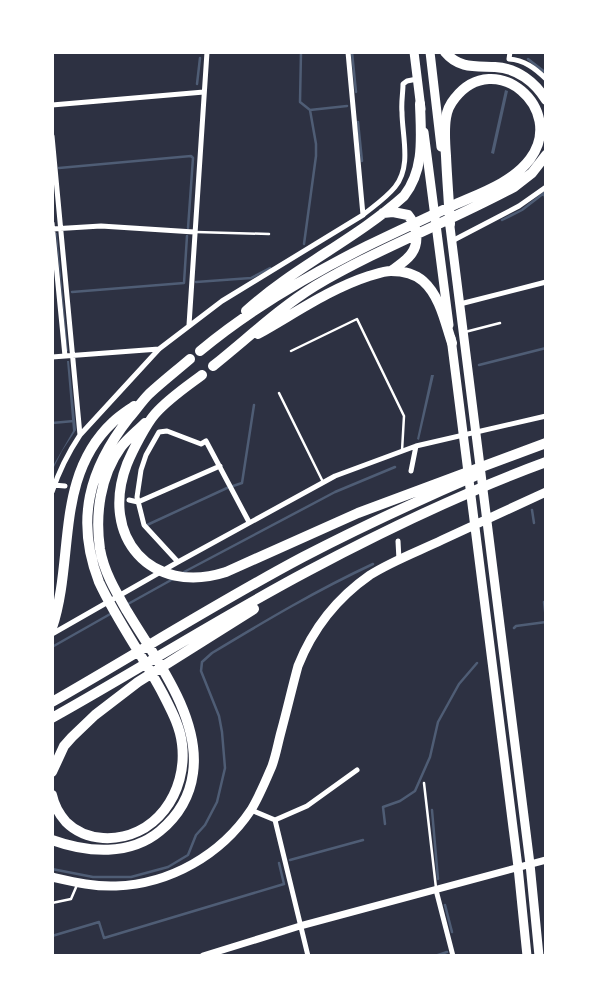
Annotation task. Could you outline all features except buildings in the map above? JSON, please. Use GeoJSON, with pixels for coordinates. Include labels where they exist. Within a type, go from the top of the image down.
{"type":"FeatureCollection","features":[{"type":"Feature","properties":{"kind":"highway"},"geometry":{"type":"LineString","coordinates":[[445,52],[452,60],[469,66],[496,67],[514,72],[537,87],[546,100]]}},
{"type":"Feature","properties":{"kind":"highway"},"geometry":{"type":"LineString","coordinates":[[212,366],[276,312],[316,286],[409,238],[472,202],[514,174],[530,159],[535,150],[539,130],[536,110],[532,101],[525,93],[510,83],[499,80],[477,81],[460,91],[448,108],[445,129],[450,224]]}},
{"type":"Feature","properties":{"kind":"highway"},"geometry":{"type":"LineString","coordinates":[[200,351],[275,286],[383,213],[404,196],[419,168],[420,104]]}},
{"type":"Feature","properties":{"kind":"highway"},"geometry":{"type":"LineString","coordinates":[[227,328],[318,272],[406,228],[472,202],[503,193],[523,181],[539,165],[546,154]]}},
{"type":"Feature","properties":{"kind":"highway"},"geometry":{"type":"LineString","coordinates":[[383,213],[393,212],[408,216],[415,226],[417,235],[415,249],[411,256],[391,271]]}},
{"type":"Feature","properties":{"kind":"highway"},"geometry":{"type":"LineString","coordinates":[[240,344],[347,284],[391,271],[413,275],[429,287],[439,306],[452,343]]}},
{"type":"Feature","properties":{"kind":"highway"},"geometry":{"type":"LineString","coordinates":[[52,628],[61,598],[71,500],[80,470],[100,437],[112,422],[190,360]]}},
{"type":"Feature","properties":{"kind":"highway"},"geometry":{"type":"LineString","coordinates":[[109,592],[101,552],[98,522],[101,495],[110,468],[121,447],[154,415],[202,374]]}},
{"type":"Feature","properties":{"kind":"highway"},"geometry":{"type":"LineString","coordinates":[[52,840],[94,850],[128,848],[138,844],[156,834],[178,812],[190,788],[194,771],[195,754],[190,727],[181,704],[162,681],[94,569],[88,542],[87,515],[91,488],[101,461],[111,443],[147,396]]}},
{"type":"Feature","properties":{"kind":"highway"},"geometry":{"type":"LineString","coordinates":[[154,415],[127,463],[121,489],[121,522],[126,537],[142,559],[170,575],[194,578],[226,572],[358,513],[546,447]]}},
{"type":"Feature","properties":{"kind":"highway"},"geometry":{"type":"LineString","coordinates":[[52,702],[234,595],[302,558],[442,485],[546,443]]}},
{"type":"Feature","properties":{"kind":"highway"},"geometry":{"type":"LineString","coordinates":[[52,718],[308,571],[373,537],[449,502],[546,462]]}},
{"type":"Feature","properties":{"kind":"highway"},"geometry":{"type":"LineString","coordinates":[[52,772],[64,746],[95,715],[138,682],[274,596],[308,571]]}},
{"type":"Feature","properties":{"kind":"highway"},"geometry":{"type":"LineString","coordinates":[[52,795],[57,809],[69,825],[88,836],[100,838],[123,837],[134,834],[153,822],[163,812],[170,803],[178,786],[182,771],[183,754],[176,720],[162,681]]}},
{"type":"Feature","properties":{"kind":"main road"},"geometry":{"type":"LineString","coordinates":[[414,52],[518,867],[527,956]]}},
{"type":"Feature","properties":{"kind":"main road"},"geometry":{"type":"LineString","coordinates":[[430,52],[475,434],[530,864],[539,956]]}},
{"type":"Feature","properties":{"kind":"main road"},"geometry":{"type":"LineString","coordinates":[[52,877],[78,883],[116,886],[136,884],[176,873],[197,863],[220,845],[251,810],[272,764],[298,666],[315,631],[328,612],[371,574],[546,492]]}},
{"type":"Feature","properties":{"kind":"street"},"geometry":{"type":"LineString","coordinates":[[189,325],[207,52]]}},
{"type":"Feature","properties":{"kind":"street"},"geometry":{"type":"LineString","coordinates":[[348,52],[363,215]]}},
{"type":"Feature","properties":{"kind":"street"},"geometry":{"type":"LineString","coordinates":[[510,52],[509,59],[519,60],[534,68],[546,79]]}},
{"type":"Feature","properties":{"kind":"street"},"geometry":{"type":"LineString","coordinates":[[519,60],[521,52]]}},
{"type":"Feature","properties":{"kind":"street"},"geometry":{"type":"LineString","coordinates":[[52,492],[53,485],[67,454],[80,435],[159,349],[222,301],[363,215],[385,198],[396,186],[402,177],[404,162],[405,135],[402,112],[404,84],[418,79]]}},
{"type":"Feature","properties":{"kind":"street"},"geometry":{"type":"LineString","coordinates":[[52,105],[204,92]]}},
{"type":"Feature","properties":{"kind":"street"},"geometry":{"type":"LineString","coordinates":[[52,136],[80,435]]}},
{"type":"Feature","properties":{"kind":"street"},"geometry":{"type":"LineString","coordinates":[[452,242],[519,206],[546,186]]}},
{"type":"Feature","properties":{"kind":"street"},"geometry":{"type":"LineString","coordinates":[[52,223],[64,356]]}},
{"type":"Feature","properties":{"kind":"street"},"geometry":{"type":"LineString","coordinates":[[53,229],[101,226],[194,232]]}},
{"type":"Feature","properties":{"kind":"street"},"geometry":{"type":"LineString","coordinates":[[460,304],[546,282]]}},
{"type":"Feature","properties":{"kind":"street"},"geometry":{"type":"LineString","coordinates":[[52,357],[159,349]]}},
{"type":"Feature","properties":{"kind":"street"},"geometry":{"type":"LineString","coordinates":[[52,634],[249,522],[335,476],[416,446],[475,434],[546,416]]}},
{"type":"Feature","properties":{"kind":"street"},"geometry":{"type":"LineString","coordinates":[[178,562],[144,525],[137,497],[141,470],[146,455],[159,432],[167,431],[201,444],[206,441],[249,522]]}},
{"type":"Feature","properties":{"kind":"street"},"geometry":{"type":"LineString","coordinates":[[412,471],[416,446]]}},
{"type":"Feature","properties":{"kind":"street"},"geometry":{"type":"LineString","coordinates":[[129,500],[138,502],[220,466]]}},
{"type":"Feature","properties":{"kind":"street"},"geometry":{"type":"LineString","coordinates":[[53,485],[65,486]]}},
{"type":"Feature","properties":{"kind":"street"},"geometry":{"type":"LineString","coordinates":[[398,541],[399,560]]}},
{"type":"Feature","properties":{"kind":"street"},"geometry":{"type":"LineString","coordinates":[[251,810],[275,820],[307,806],[357,770]]}},
{"type":"Feature","properties":{"kind":"street"},"geometry":{"type":"LineString","coordinates":[[275,820],[308,956]]}},
{"type":"Feature","properties":{"kind":"street"},"geometry":{"type":"LineString","coordinates":[[203,956],[300,926],[546,860]]}},
{"type":"Feature","properties":{"kind":"street"},"geometry":{"type":"LineString","coordinates":[[436,890],[453,956]]}},
{"type":"Feature","properties":{"kind":"lane"},"geometry":{"type":"LineString","coordinates":[[194,232],[269,234]]}},
{"type":"Feature","properties":{"kind":"lane"},"geometry":{"type":"LineString","coordinates":[[291,351],[357,319],[404,416],[402,452]]}},
{"type":"Feature","properties":{"kind":"lane"},"geometry":{"type":"LineString","coordinates":[[464,332],[500,323]]}},
{"type":"Feature","properties":{"kind":"lane"},"geometry":{"type":"LineString","coordinates":[[279,393],[323,482]]}},
{"type":"Feature","properties":{"kind":"lane"},"geometry":{"type":"LineString","coordinates":[[424,783],[436,890]]}},
{"type":"Feature","properties":{"kind":"lane"},"geometry":{"type":"LineString","coordinates":[[52,903],[71,899],[78,883]]}},
{"type":"Feature","properties":{"kind":"water"},"geometry":{"type":"Polygon","coordinates":[[[505,90],[508,91],[494,154],[491,153],[505,90]]]}},
{"type":"Feature","properties":{"kind":"water"},"geometry":{"type":"Polygon","coordinates":[[[57,233],[68,351],[67,351],[57,233]]]}},
{"type":"Feature","properties":{"kind":"water"},"geometry":{"type":"Polygon","coordinates":[[[67,361],[69,361],[76,430],[53,469],[53,466],[73,431],[67,361]]]}},
{"type":"Feature","properties":{"kind":"water"},"geometry":{"type":"Polygon","coordinates":[[[431,375],[434,375],[419,440],[417,439],[431,375]]]}},
{"type":"Feature","properties":{"kind":"waterway"},"geometry":{"type":"LineString","coordinates":[[301,52],[300,102],[310,110],[347,106]]}},
{"type":"Feature","properties":{"kind":"waterway"},"geometry":{"type":"LineString","coordinates":[[352,52],[356,92]]}},
{"type":"Feature","properties":{"kind":"waterway"},"geometry":{"type":"LineString","coordinates":[[197,84],[200,58]]}},
{"type":"Feature","properties":{"kind":"waterway"},"geometry":{"type":"LineString","coordinates":[[528,59],[546,73]]}},
{"type":"Feature","properties":{"kind":"waterway"},"geometry":{"type":"LineString","coordinates":[[304,244],[316,156],[316,144],[310,110]]}},
{"type":"Feature","properties":{"kind":"waterway"},"geometry":{"type":"LineString","coordinates":[[358,122],[362,161]]}},
{"type":"Feature","properties":{"kind":"waterway"},"geometry":{"type":"LineString","coordinates":[[59,168],[191,156],[193,158],[188,228]]}},
{"type":"Feature","properties":{"kind":"waterway"},"geometry":{"type":"LineString","coordinates":[[502,220],[522,210],[544,193],[546,201]]}},
{"type":"Feature","properties":{"kind":"waterway"},"geometry":{"type":"LineString","coordinates":[[72,292],[184,283],[187,236]]}},
{"type":"Feature","properties":{"kind":"waterway"},"geometry":{"type":"LineString","coordinates":[[196,282],[251,278],[270,268]]}},
{"type":"Feature","properties":{"kind":"waterway"},"geometry":{"type":"LineString","coordinates":[[479,365],[546,348]]}},
{"type":"Feature","properties":{"kind":"waterway"},"geometry":{"type":"LineString","coordinates":[[233,486],[242,483],[254,405]]}},
{"type":"Feature","properties":{"kind":"waterway"},"geometry":{"type":"LineString","coordinates":[[52,423],[74,421]]}},
{"type":"Feature","properties":{"kind":"waterway"},"geometry":{"type":"LineString","coordinates":[[184,572],[335,492],[395,467]]}},
{"type":"Feature","properties":{"kind":"waterway"},"geometry":{"type":"LineString","coordinates":[[147,525],[227,488]]}},
{"type":"Feature","properties":{"kind":"waterway"},"geometry":{"type":"LineString","coordinates":[[532,510],[534,523]]}},
{"type":"Feature","properties":{"kind":"waterway"},"geometry":{"type":"LineString","coordinates":[[52,869],[93,877],[131,877],[168,867],[188,855],[196,835],[205,825],[217,802],[225,768],[219,716],[201,671],[202,662],[212,653],[271,618],[332,584],[373,564]]}},
{"type":"Feature","properties":{"kind":"waterway"},"geometry":{"type":"LineString","coordinates":[[128,604],[173,579]]}},
{"type":"Feature","properties":{"kind":"waterway"},"geometry":{"type":"LineString","coordinates":[[544,602],[546,619]]}},
{"type":"Feature","properties":{"kind":"waterway"},"geometry":{"type":"LineString","coordinates":[[52,647],[112,613]]}},
{"type":"Feature","properties":{"kind":"waterway"},"geometry":{"type":"LineString","coordinates":[[514,628],[516,626],[546,622]]}},
{"type":"Feature","properties":{"kind":"waterway"},"geometry":{"type":"LineString","coordinates":[[385,824],[383,807],[400,801],[415,791],[430,757],[438,722],[459,684],[477,663]]}},
{"type":"Feature","properties":{"kind":"waterway"},"geometry":{"type":"LineString","coordinates":[[432,810],[438,879]]}},
{"type":"Feature","properties":{"kind":"waterway"},"geometry":{"type":"LineString","coordinates":[[290,860],[363,840]]}},
{"type":"Feature","properties":{"kind":"waterway"},"geometry":{"type":"LineString","coordinates":[[52,936],[99,922],[104,938],[284,884],[279,863]]}},
{"type":"Feature","properties":{"kind":"waterway"},"geometry":{"type":"LineString","coordinates":[[445,905],[452,932]]}},
{"type":"Feature","properties":{"kind":"waterway"},"geometry":{"type":"LineString","coordinates":[[435,956],[447,952]]}}]}
